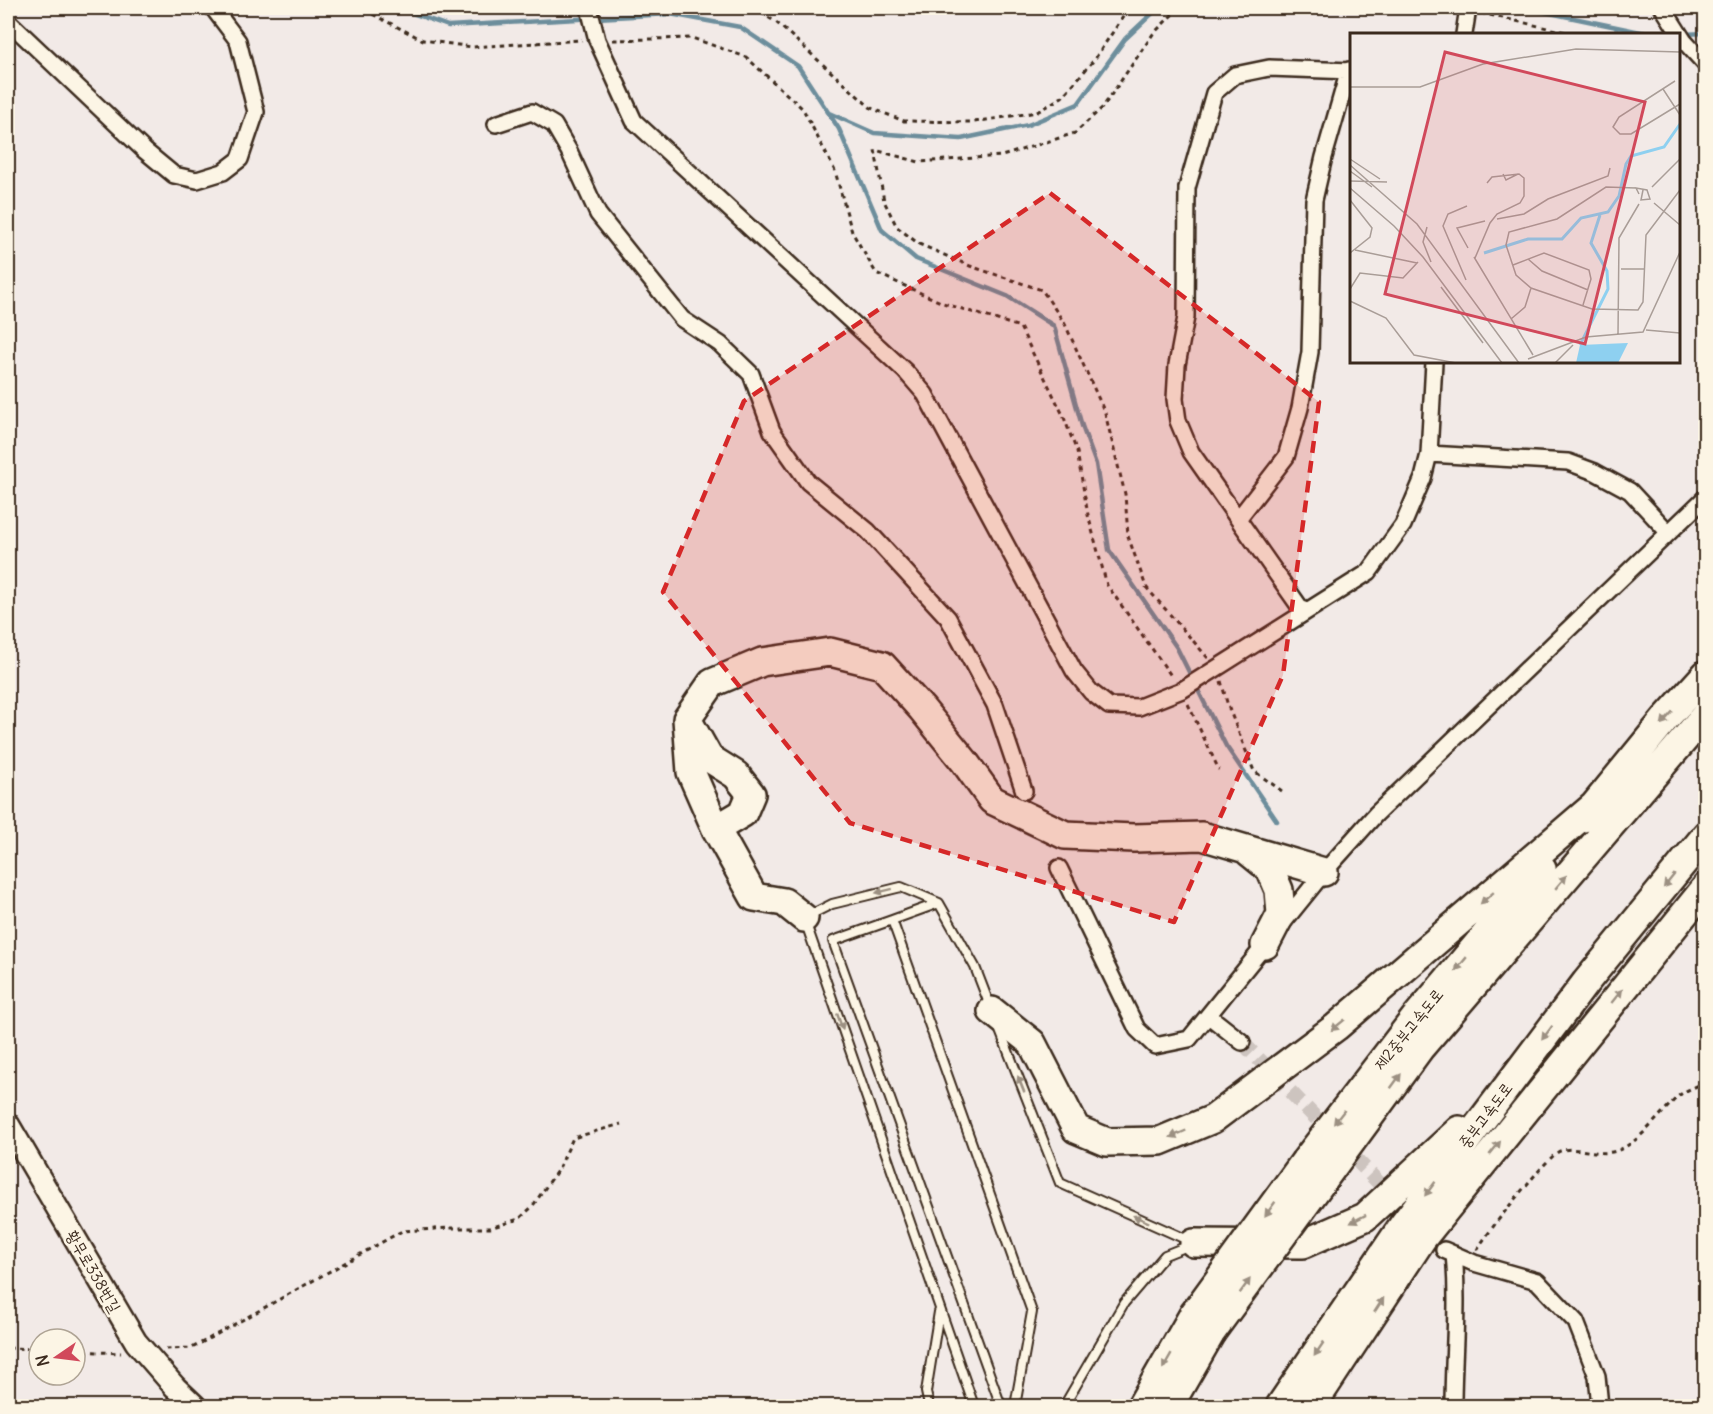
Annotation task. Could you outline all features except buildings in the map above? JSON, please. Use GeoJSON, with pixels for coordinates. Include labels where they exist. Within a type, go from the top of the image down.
{"type":"FeatureCollection","features":[{"type":"Feature","properties":{"kind":"highway"},"geometry":{"type":"LineString","coordinates":[[804,918],[784,902],[754,897],[716,829],[691,772],[687,719],[712,683],[762,662],[830,652],[882,665],[922,709],[992,800],[1065,835],[1134,838],[1202,836],[1324,872]]}},
{"type":"Feature","properties":{"kind":"highway","name":"제2중부고속도로"},"geometry":{"type":"LineString","coordinates":[[1141,1407],[1314,1170],[1415,1018],[1595,806],[1666,718],[1706,674]]}},
{"type":"Feature","properties":{"kind":"highway","name":"제2중부고속도로"},"geometry":{"type":"LineString","coordinates":[[1314,1170],[1706,714]]}},
{"type":"Feature","properties":{"kind":"highway"},"geometry":{"type":"LineString","coordinates":[[687,719],[709,758],[736,775],[751,794],[743,813],[716,829]]}},
{"type":"Feature","properties":{"kind":"highway"},"geometry":{"type":"LineString","coordinates":[[992,1011],[1032,1043],[1076,1129],[1107,1142],[1160,1141],[1213,1119],[1336,1027],[1595,806]]}},
{"type":"Feature","properties":{"kind":"highway","name":"중부고속도로"},"geometry":{"type":"LineString","coordinates":[[1280,1407],[1403,1224],[1586,982],[1706,835]]}},
{"type":"Feature","properties":{"kind":"highway"},"geometry":{"type":"LineString","coordinates":[[1244,848],[1270,869],[1279,890],[1281,914],[1265,945]]}},
{"type":"Feature","properties":{"kind":"highway","name":"중부고속도로"},"geometry":{"type":"LineString","coordinates":[[1312,1407],[1422,1239],[1706,887]]}},
{"type":"Feature","properties":{"kind":"highway"},"geometry":{"type":"LineString","coordinates":[[1194,1243],[1304,1244],[1365,1217],[1510,1082]]}},
{"type":"Feature","properties":{"kind":"highway","name":"제2중부고속도로"},"geometry":{"type":"LineString","coordinates":[[1169,1407],[1202,1324]]}},
{"type":"Feature","properties":{"kind":"street"},"geometry":{"type":"LineString","coordinates":[[8,22],[145,151],[174,175],[198,180],[223,172],[240,159],[256,112],[238,41],[213,8]]}},
{"type":"Feature","properties":{"kind":"street"},"geometry":{"type":"LineString","coordinates":[[589,8],[597,40],[634,121],[897,363],[925,394],[1074,671],[1091,692],[1109,706],[1139,707],[1182,690],[1369,572],[1403,525],[1424,478],[1429,454],[1434,363]]}},
{"type":"Feature","properties":{"kind":"street"},"geometry":{"type":"LineString","coordinates":[[1663,8],[1679,33]]}},
{"type":"Feature","properties":{"kind":"street"},"geometry":{"type":"LineString","coordinates":[[1464,33],[1468,9]]}},
{"type":"Feature","properties":{"kind":"street"},"geometry":{"type":"LineString","coordinates":[[1680,35],[1703,61]]}},
{"type":"Feature","properties":{"kind":"street"},"geometry":{"type":"LineString","coordinates":[[1238,519],[1286,457],[1300,408],[1310,352],[1314,200],[1324,157],[1350,70],[1269,68],[1235,75],[1214,93],[1187,188],[1186,317],[1177,365],[1175,399],[1178,421],[1191,452],[1238,519],[1304,613]]}},
{"type":"Feature","properties":{"kind":"street"},"geometry":{"type":"LineString","coordinates":[[496,124],[532,112],[554,125],[569,151],[598,214],[647,276],[682,319],[720,344],[751,374],[772,431],[808,482],[868,531],[948,618],[995,705],[1024,791]]}},
{"type":"Feature","properties":{"kind":"street"},"geometry":{"type":"LineString","coordinates":[[1429,454],[1568,462],[1595,472],[1630,491],[1668,532]]}},
{"type":"Feature","properties":{"kind":"street"},"geometry":{"type":"LineString","coordinates":[[1059,868],[1137,1029],[1155,1046],[1189,1039],[1324,872],[1376,814],[1706,497]]}},
{"type":"Feature","properties":{"kind":"street"},"geometry":{"type":"LineString","coordinates":[[1209,1016],[1242,1042]]}},
{"type":"Feature","properties":{"kind":"street","name":"황무로338번길"},"geometry":{"type":"LineString","coordinates":[[8,1124],[136,1342],[195,1407]]}},
{"type":"Feature","properties":{"kind":"street"},"geometry":{"type":"LineString","coordinates":[[1453,1407],[1457,1305],[1449,1252],[1474,1263],[1537,1281],[1576,1322],[1597,1376],[1600,1407]]}},
{"type":"Feature","properties":{"kind":"lane"},"geometry":{"type":"LineString","coordinates":[[974,1407],[804,918],[832,904],[901,887],[939,903],[975,967],[1060,1183],[1194,1243]]}},
{"type":"Feature","properties":{"kind":"lane"},"geometry":{"type":"LineString","coordinates":[[939,903],[833,941],[1001,1407]]}},
{"type":"Feature","properties":{"kind":"lane"},"geometry":{"type":"LineString","coordinates":[[892,920],[1032,1312],[1014,1407]]}},
{"type":"Feature","properties":{"kind":"lane"},"geometry":{"type":"LineString","coordinates":[[1064,1407],[1124,1303],[1165,1255],[1194,1243]]}},
{"type":"Feature","properties":{"kind":"lane"},"geometry":{"type":"LineString","coordinates":[[929,1407],[926,1392],[939,1311]]}},
{"type":"Feature","properties":{"kind":"path"},"geometry":{"type":"LineString","coordinates":[[366,8],[372,14],[423,40],[472,47],[597,40],[692,38],[746,57],[803,109],[835,171],[852,232],[876,273],[944,303],[1020,327],[1063,415],[1077,452],[1088,515],[1107,585],[1182,690],[1219,770]]}},
{"type":"Feature","properties":{"kind":"path"},"geometry":{"type":"LineString","coordinates":[[753,8],[776,22],[871,108],[904,121],[974,122],[1037,112],[1062,97],[1094,60],[1129,8]]}},
{"type":"Feature","properties":{"kind":"path"},"geometry":{"type":"LineString","coordinates":[[1179,8],[1153,34],[1103,107],[1075,133],[1002,156],[919,162],[875,150],[884,201],[897,227],[919,244],[970,266],[1042,290],[1065,324],[1104,413],[1125,494],[1128,536],[1146,587],[1217,668],[1228,706],[1254,771],[1282,790]]}},
{"type":"Feature","properties":{"kind":"path"},"geometry":{"type":"LineString","coordinates":[[1468,9],[1570,33]]}},
{"type":"Feature","properties":{"kind":"path"},"geometry":{"type":"LineString","coordinates":[[1474,1263],[1478,1248],[1508,1206],[1557,1151],[1572,1149],[1590,1153],[1618,1150],[1638,1136],[1683,1092],[1706,1082]]}},
{"type":"Feature","properties":{"kind":"path"},"geometry":{"type":"LineString","coordinates":[[87,1352],[118,1353],[192,1348],[402,1231],[490,1228],[519,1219],[532,1207],[559,1168],[573,1138],[621,1124]]}},
{"type":"Feature","properties":{"kind":"path"},"geometry":{"type":"LineString","coordinates":[[8,1348],[27,1349]]}},
{"type":"Feature","properties":{"kind":"highlighted area"},"geometry":{"type":"Polygon","coordinates":[[[1050,193],[1319,402],[1283,675],[1174,922],[850,823],[663,592],[744,401],[1050,193]]]}},
{"type":"Feature","properties":{"kind":"waterway"},"geometry":{"type":"LineString","coordinates":[[398,8],[448,26],[670,14],[740,27],[798,66],[839,129],[882,230],[916,259],[1007,296],[1054,326],[1082,426],[1096,464],[1109,550],[1177,648],[1226,746],[1277,821]]}},
{"type":"Feature","properties":{"kind":"waterway"},"geometry":{"type":"LineString","coordinates":[[829,113],[874,133],[961,139],[1028,125],[1078,104],[1125,39],[1158,8]]}},
{"type":"Feature","properties":{"kind":"waterway"},"geometry":{"type":"LineString","coordinates":[[1526,8],[1645,33]]}},
{"type":"Feature","properties":{"kind":"waterway"},"geometry":{"type":"LineString","coordinates":[[1684,34],[1706,33]]}},
{"type":"Feature","properties":{"kind":"tunnel"},"geometry":{"type":"LineString","coordinates":[[1242,1042],[1444,1250]]}}]}
